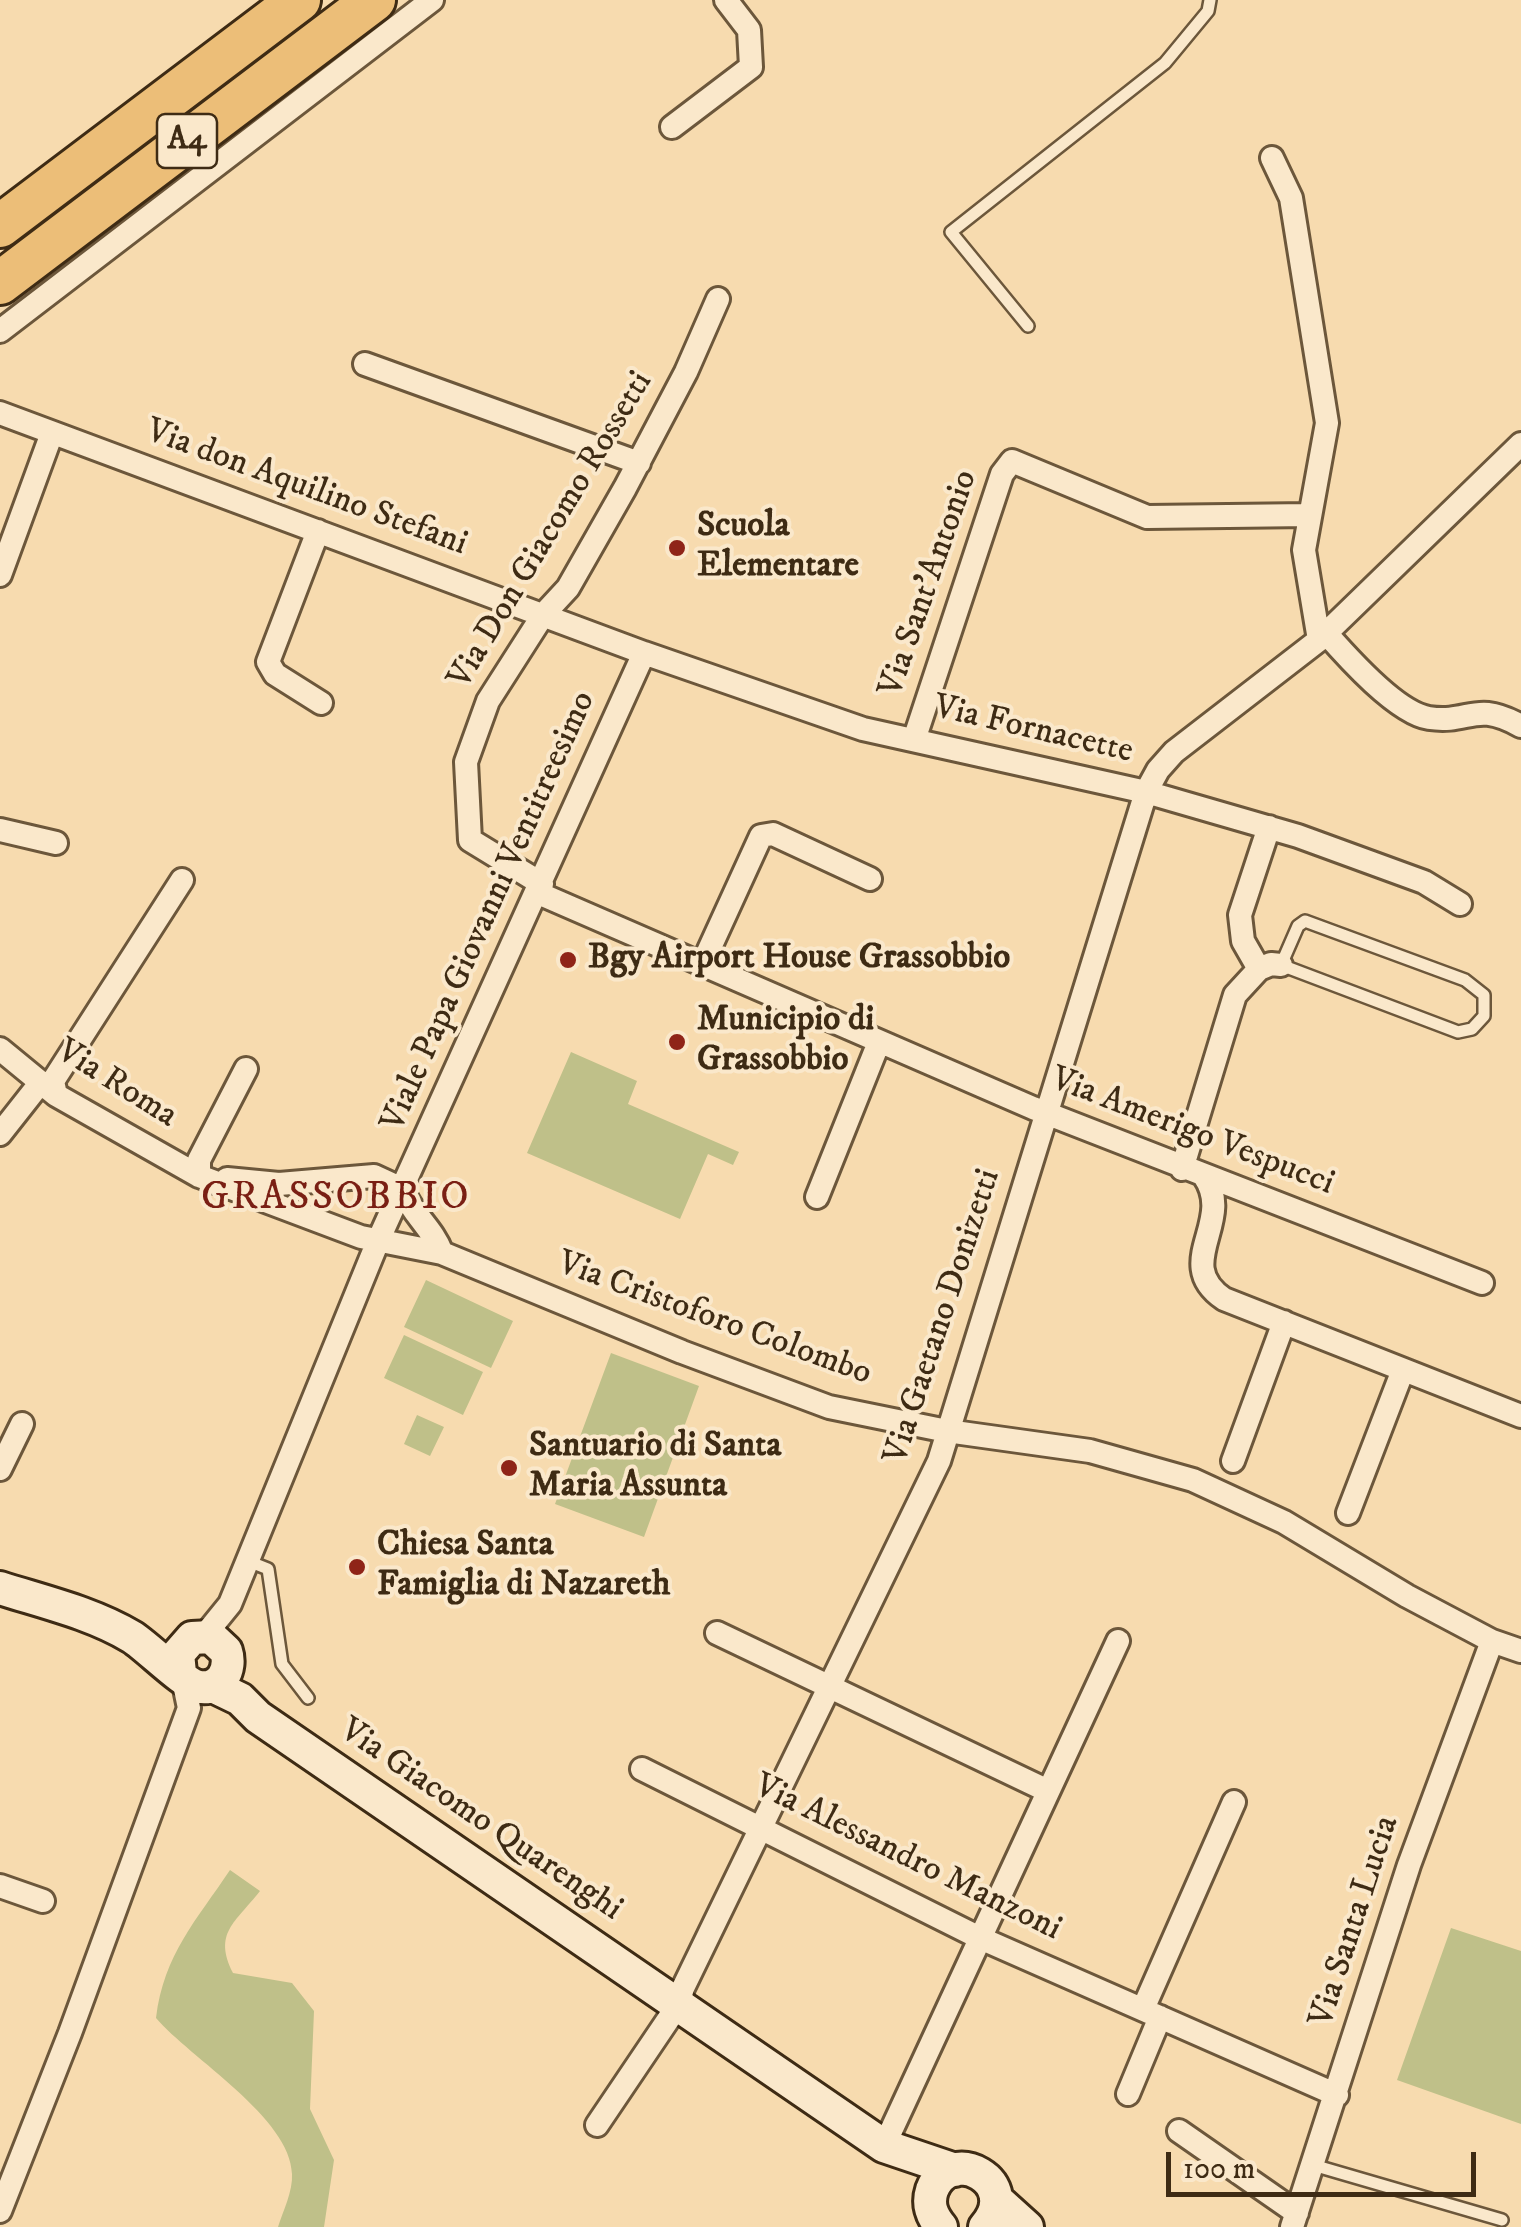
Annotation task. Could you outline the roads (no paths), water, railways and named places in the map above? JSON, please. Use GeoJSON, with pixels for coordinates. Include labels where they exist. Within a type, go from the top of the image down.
{"type":"FeatureCollection","features":[{"type":"Feature","properties":{"kind":"highway","name":"A4"},"geometry":{"type":"LineString","coordinates":[[0,226],[299,0]]}},
{"type":"Feature","properties":{"kind":"highway","name":"A4"},"geometry":{"type":"LineString","coordinates":[[0,283],[374,0]]}},
{"type":"Feature","properties":{"kind":"street"},"geometry":{"type":"LineString","coordinates":[[0,331],[432,0]]}},
{"type":"Feature","properties":{"kind":"street"},"geometry":{"type":"LineString","coordinates":[[672,128],[751,67],[750,30],[726,0]]}},
{"type":"Feature","properties":{"kind":"street"},"geometry":{"type":"LineString","coordinates":[[1272,158],[1291,198],[1326,422],[1304,550],[1322,636],[1387,693],[1426,718],[1480,712],[1499,714],[1521,726]]}},
{"type":"Feature","properties":{"kind":"street","name":"Via Don Giacomo Rossetti"},"geometry":{"type":"LineString","coordinates":[[540,888],[470,840],[466,762],[488,701],[542,615],[568,588],[639,463],[718,299]]}},
{"type":"Feature","properties":{"kind":"street"},"geometry":{"type":"LineString","coordinates":[[365,364],[639,463]]}},
{"type":"Feature","properties":{"kind":"street","name":"Via don Aquilino Stefani"},"geometry":{"type":"LineString","coordinates":[[0,413],[644,652]]}},
{"type":"Feature","properties":{"kind":"street"},"geometry":{"type":"LineString","coordinates":[[0,575],[52,433]]}},
{"type":"Feature","properties":{"kind":"street","name":"Via Fornacette"},"geometry":{"type":"LineString","coordinates":[[644,652],[863,728],[1146,792],[1174,752],[1322,636],[1521,444]]}},
{"type":"Feature","properties":{"kind":"street","name":"Via Sant'Antonio"},"geometry":{"type":"LineString","coordinates":[[914,740],[1002,474],[1012,461],[1147,518],[1309,514]]}},
{"type":"Feature","properties":{"kind":"street"},"geometry":{"type":"LineString","coordinates":[[318,531],[268,662],[276,674],[321,703]]}},
{"type":"Feature","properties":{"kind":"street","name":"Viale Papa Giovanni Ventitreesimo"},"geometry":{"type":"LineString","coordinates":[[0,2211],[230,1604],[378,1241],[644,652]]}},
{"type":"Feature","properties":{"kind":"street"},"geometry":{"type":"LineString","coordinates":[[1146,792],[1269,828],[1424,882],[1460,904]]}},
{"type":"Feature","properties":{"kind":"street","name":"Via Gaetano Donizetti"},"geometry":{"type":"LineString","coordinates":[[678,2005],[760,1826],[939,1461],[1146,792]]}},
{"type":"Feature","properties":{"kind":"street"},"geometry":{"type":"LineString","coordinates":[[1269,828],[1240,915],[1244,941],[1270,967],[1235,995],[1193,1172],[1215,1200],[1214,1219],[1201,1258],[1203,1276],[1224,1299],[1521,1416]]}},
{"type":"Feature","properties":{"kind":"street"},"geometry":{"type":"LineString","coordinates":[[0,830],[56,844]]}},
{"type":"Feature","properties":{"kind":"street"},"geometry":{"type":"LineString","coordinates":[[702,965],[761,836],[773,834],[870,879]]}},
{"type":"Feature","properties":{"kind":"street"},"geometry":{"type":"LineString","coordinates":[[0,1134],[49,1088],[182,880]]}},
{"type":"Feature","properties":{"kind":"street","name":"Via Amerigo Vespucci"},"geometry":{"type":"LineString","coordinates":[[540,888],[702,965],[1047,1113],[1482,1283]]}},
{"type":"Feature","properties":{"kind":"street"},"geometry":{"type":"LineString","coordinates":[[817,1197],[879,1042]]}},
{"type":"Feature","properties":{"kind":"street","name":"Via Roma"},"geometry":{"type":"LineString","coordinates":[[0,1049],[49,1088],[199,1176],[378,1241]]}},
{"type":"Feature","properties":{"kind":"street"},"geometry":{"type":"LineString","coordinates":[[199,1176],[199,1160],[246,1069]]}},
{"type":"Feature","properties":{"kind":"street","name":"Via Roma"},"geometry":{"type":"LineString","coordinates":[[199,1176],[279,1184],[374,1176],[402,1189]]}},
{"type":"Feature","properties":{"kind":"street"},"geometry":{"type":"LineString","coordinates":[[402,1189],[411,1211],[435,1235],[442,1253]]}},
{"type":"Feature","properties":{"kind":"street","name":"Via Cristoforo Colombo"},"geometry":{"type":"LineString","coordinates":[[378,1241],[442,1253],[682,1352],[829,1407],[948,1431],[1090,1451],[1193,1480],[1284,1522],[1408,1596],[1492,1641],[1521,1651]]}},
{"type":"Feature","properties":{"kind":"street"},"geometry":{"type":"LineString","coordinates":[[1233,1462],[1284,1322]]}},
{"type":"Feature","properties":{"kind":"street"},"geometry":{"type":"LineString","coordinates":[[1348,1513],[1404,1370]]}},
{"type":"Feature","properties":{"kind":"street"},"geometry":{"type":"LineString","coordinates":[[0,1469],[22,1424]]}},
{"type":"Feature","properties":{"kind":"street"},"geometry":{"type":"LineString","coordinates":[[0,1588],[82,1614],[204,1675]]}},
{"type":"Feature","properties":{"kind":"street"},"geometry":{"type":"LineString","coordinates":[[717,1633],[1048,1791]]}},
{"type":"Feature","properties":{"kind":"street"},"geometry":{"type":"LineString","coordinates":[[884,2146],[1118,1641]]}},
{"type":"Feature","properties":{"kind":"street","name":"Via Santa Lucia"},"geometry":{"type":"LineString","coordinates":[[1295,2220],[1408,1866],[1492,1641]]}},
{"type":"Feature","properties":{"kind":"street","name":"Via Giacomo Quarenghi"},"geometry":{"type":"LineString","coordinates":[[204,1675],[258,1717],[884,2146],[955,2170],[978,2172],[994,2188],[991,2213]]}},
{"type":"Feature","properties":{"kind":"street","name":"Via Alessandro Manzoni"},"geometry":{"type":"LineString","coordinates":[[642,1769],[980,1938],[1337,2095]]}},
{"type":"Feature","properties":{"kind":"street"},"geometry":{"type":"LineString","coordinates":[[1128,2094],[1152,2013],[1234,1802]]}},
{"type":"Feature","properties":{"kind":"street"},"geometry":{"type":"LineString","coordinates":[[0,1886],[43,1901]]}},
{"type":"Feature","properties":{"kind":"street"},"geometry":{"type":"LineString","coordinates":[[597,2126],[678,2005]]}},
{"type":"Feature","properties":{"kind":"street"},"geometry":{"type":"LineString","coordinates":[[1178,2131],[1295,2220]]}},
{"type":"Feature","properties":{"kind":"street","name":"Via Giacomo Quarenghi"},"geometry":{"type":"LineString","coordinates":[[884,2146],[936,2220]]}},
{"type":"Feature","properties":{"kind":"street"},"geometry":{"type":"LineString","coordinates":[[936,2220],[934,2186],[955,2170]]}},
{"type":"Feature","properties":{"kind":"street"},"geometry":{"type":"LineString","coordinates":[[991,2213],[1027,2227]]}},
{"type":"Feature","properties":{"kind":"lane"},"geometry":{"type":"LineString","coordinates":[[1028,326],[952,232],[1165,63],[1208,11],[1210,0]]}},
{"type":"Feature","properties":{"kind":"lane"},"geometry":{"type":"LineString","coordinates":[[1312,921],[1465,980],[1480,990],[1486,1008],[1477,1026],[1458,1032],[1270,967],[1298,926],[1312,921]]}},
{"type":"Feature","properties":{"kind":"lane"},"geometry":{"type":"LineString","coordinates":[[248,1561],[268,1569],[282,1664],[308,1698]]}},
{"type":"Feature","properties":{"kind":"lane"},"geometry":{"type":"LineString","coordinates":[[1314,2166],[1502,2220]]}},
{"type":"Feature","properties":{"kind":"place","name":"Scuola Elementare"},"geometry":{"type":"Point","coordinates":[677,548]}},
{"type":"Feature","properties":{"kind":"place","name":"Bgy Airport House Grassobbio"},"geometry":{"type":"Point","coordinates":[568,960]}},
{"type":"Feature","properties":{"kind":"place","name":"Municipio di Grassobbio"},"geometry":{"type":"Point","coordinates":[677,1042]}},
{"type":"Feature","properties":{"kind":"place","name":"Santuario di Santa Maria Assunta"},"geometry":{"type":"Point","coordinates":[509,1468]}},
{"type":"Feature","properties":{"kind":"place","name":"Chiesa Santa Famiglia di Nazareth"},"geometry":{"type":"Point","coordinates":[357,1567]}},
{"type":"Feature","properties":{"kind":"district","name":"GRASSOBBIO"},"geometry":{"type":"Point","coordinates":[336,1200]}}]}
